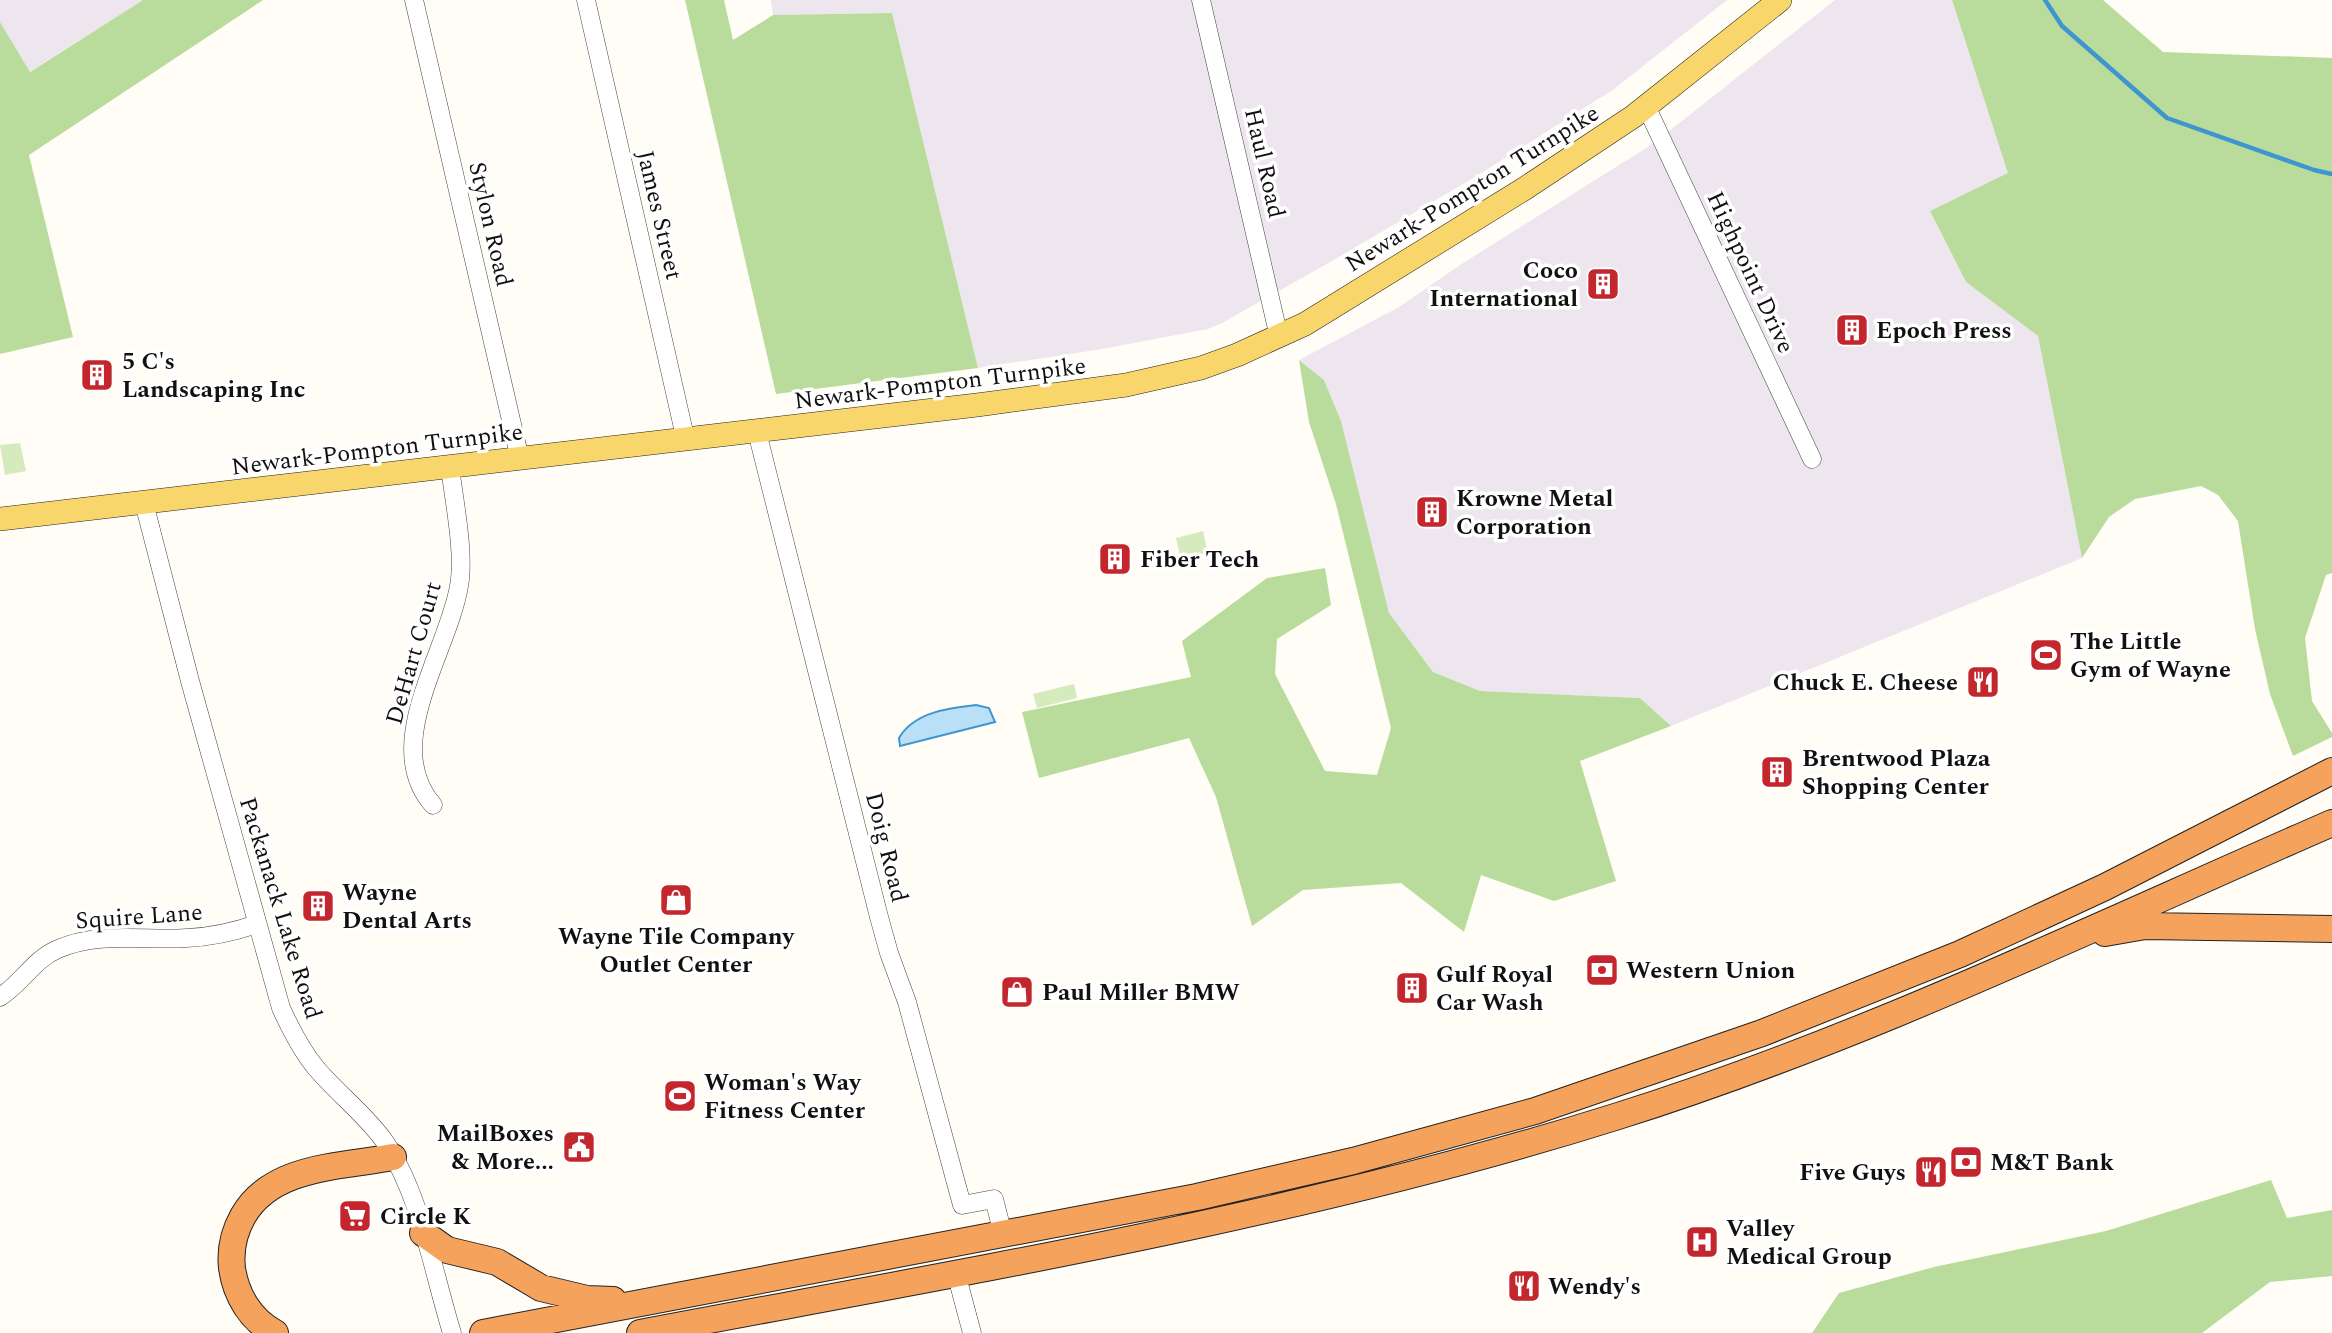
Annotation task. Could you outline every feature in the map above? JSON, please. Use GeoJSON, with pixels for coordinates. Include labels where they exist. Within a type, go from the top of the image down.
{"type":"FeatureCollection","features":[{"type":"Feature","properties":{"kind":"highway"},"geometry":{"type":"LineString","coordinates":[[483,1333],[1196,1197],[1353,1161],[1522,1115],[1713,1052],[1960,954],[2117,881],[2332,771]]}},
{"type":"Feature","properties":{"kind":"highway"},"geometry":{"type":"LineString","coordinates":[[2158,898],[2332,806]]}},
{"type":"Feature","properties":{"kind":"highway"},"geometry":{"type":"LineString","coordinates":[[640,1333],[1224,1221],[1360,1189],[1518,1147],[1772,1063],[2072,939],[2158,898],[2332,823]]}},
{"type":"Feature","properties":{"kind":"highway"},"geometry":{"type":"LineString","coordinates":[[2072,939],[2145,926],[2332,929]]}},
{"type":"Feature","properties":{"kind":"highway"},"geometry":{"type":"LineString","coordinates":[[275,1333],[249,1312],[233,1277],[234,1236],[251,1203],[280,1181],[307,1172],[393,1157]]}},
{"type":"Feature","properties":{"kind":"highway"},"geometry":{"type":"LineString","coordinates":[[423,1233],[447,1251],[497,1262],[541,1288],[587,1299],[653,1301]]}},
{"type":"Feature","properties":{"kind":"main road","name":"Newark-Pompton Turnpike"},"geometry":{"type":"LineString","coordinates":[[0,519],[686,441],[1126,385],[1201,368],[1279,337],[1514,195],[1646,106],[1780,0]]}},
{"type":"Feature","properties":{"kind":"street","name":"Stylon Road"},"geometry":{"type":"LineString","coordinates":[[414,0],[520,459]]}},
{"type":"Feature","properties":{"kind":"street","name":"James Street"},"geometry":{"type":"LineString","coordinates":[[586,0],[686,441]]}},
{"type":"Feature","properties":{"kind":"street","name":"Haul Road"},"geometry":{"type":"LineString","coordinates":[[1201,0],[1279,337]]}},
{"type":"Feature","properties":{"kind":"street","name":"Highpoint Drive"},"geometry":{"type":"LineString","coordinates":[[1646,106],[1812,459]]}},
{"type":"Feature","properties":{"kind":"street","name":"Doig Road"},"geometry":{"type":"LineString","coordinates":[[757,432],[883,929],[907,1002],[962,1205],[994,1199],[1003,1234]]}},
{"type":"Feature","properties":{"kind":"street","name":"DeHart Court"},"geometry":{"type":"LineString","coordinates":[[433,805],[421,791],[414,773],[414,733],[424,691],[451,621],[460,583],[460,556],[450,467]]}},
{"type":"Feature","properties":{"kind":"street","name":"Packanack Lake Road"},"geometry":{"type":"LineString","coordinates":[[144,503],[190,681],[281,1008],[300,1048],[370,1125],[403,1175],[452,1333]]}},
{"type":"Feature","properties":{"kind":"street","name":"Squire Lane"},"geometry":{"type":"LineString","coordinates":[[0,997],[23,979],[42,958],[77,943],[128,937],[186,939],[218,935],[257,924]]}},
{"type":"Feature","properties":{"kind":"street"},"geometry":{"type":"LineString","coordinates":[[956,1273],[972,1333]]}},
{"type":"Feature","properties":{"kind":"shaded area"},"geometry":{"type":"Polygon","coordinates":[[[0,0],[143,0],[29,72],[0,22],[0,0]]]}},
{"type":"Feature","properties":{"kind":"shaded area"},"geometry":{"type":"Polygon","coordinates":[[[771,0],[1727,0],[1614,89],[1475,177],[1222,323],[1208,329],[1102,349],[978,368],[892,13],[773,15],[771,0]]]}},
{"type":"Feature","properties":{"kind":"shaded area"},"geometry":{"type":"Polygon","coordinates":[[[1835,0],[1952,0],[2009,174],[1930,211],[1966,282],[2038,336],[2082,558],[1671,726],[1640,698],[1480,691],[1433,672],[1389,613],[1341,421],[1324,380],[1299,360],[1399,307],[1460,265],[1654,143],[1835,0]]]}},
{"type":"Feature","properties":{"kind":"green space"},"geometry":{"type":"Polygon","coordinates":[[[143,0],[263,0],[29,155],[73,337],[0,354],[0,22],[30,72],[143,0]]]}},
{"type":"Feature","properties":{"kind":"green space"},"geometry":{"type":"Polygon","coordinates":[[[685,0],[724,0],[733,40],[773,15],[892,13],[978,368],[776,394],[685,0]]]}},
{"type":"Feature","properties":{"kind":"green space"},"geometry":{"type":"Polygon","coordinates":[[[1952,0],[2103,0],[2163,52],[2332,58],[2332,573],[2326,575],[2305,638],[2312,701],[2332,737],[2293,756],[2270,694],[2255,629],[2238,521],[2218,495],[2201,486],[2135,499],[2109,517],[2082,558],[2038,336],[1966,282],[1930,211],[2008,173],[1952,0]]]}},
{"type":"Feature","properties":{"kind":"green space"},"geometry":{"type":"Polygon","coordinates":[[[1299,360],[1324,380],[1341,421],[1389,613],[1433,672],[1480,691],[1640,698],[1671,726],[1580,761],[1616,881],[1554,901],[1481,875],[1464,932],[1401,883],[1303,890],[1252,926],[1216,797],[1189,738],[1039,778],[1022,712],[1191,677],[1182,641],[1267,578],[1325,568],[1331,605],[1277,639],[1275,674],[1325,771],[1377,775],[1391,728],[1336,504],[1309,422],[1299,360]]]}},
{"type":"Feature","properties":{"kind":"green space"},"geometry":{"type":"Polygon","coordinates":[[[20,443],[26,471],[5,475],[0,445],[20,443]]]}},
{"type":"Feature","properties":{"kind":"green space"},"geometry":{"type":"Polygon","coordinates":[[[1203,531],[1208,553],[1181,560],[1176,538],[1203,531]]]}},
{"type":"Feature","properties":{"kind":"green space"},"geometry":{"type":"Polygon","coordinates":[[[1074,684],[1077,698],[1037,708],[1033,694],[1074,684]]]}},
{"type":"Feature","properties":{"kind":"green space"},"geometry":{"type":"Polygon","coordinates":[[[2271,1180],[2287,1218],[2332,1210],[2332,1276],[2270,1282],[2202,1333],[1812,1333],[1839,1293],[1934,1267],[2106,1231],[2271,1180]]]}},
{"type":"Feature","properties":{"kind":"water"},"geometry":{"type":"Polygon","coordinates":[[[976,705],[989,708],[995,722],[900,746],[899,738],[906,729],[923,717],[944,710],[976,705]]]}},
{"type":"Feature","properties":{"kind":"waterway"},"geometry":{"type":"LineString","coordinates":[[2045,0],[2062,26],[2167,118],[2332,174]]}},
{"type":"Feature","properties":{"kind":"place","name":"Coco International"},"geometry":{"type":"Point","coordinates":[1603,284]}},
{"type":"Feature","properties":{"kind":"place","name":"Epoch Press"},"geometry":{"type":"Point","coordinates":[1852,330]}},
{"type":"Feature","properties":{"kind":"place","name":"5 C's Landscaping Inc"},"geometry":{"type":"Point","coordinates":[97,375]}},
{"type":"Feature","properties":{"kind":"place","name":"Krowne Metal Corporation"},"geometry":{"type":"Point","coordinates":[1432,512]}},
{"type":"Feature","properties":{"kind":"place","name":"Fiber Tech"},"geometry":{"type":"Point","coordinates":[1115,559]}},
{"type":"Feature","properties":{"kind":"place","name":"The Little Gym of Wayne"},"geometry":{"type":"Point","coordinates":[2046,655]}},
{"type":"Feature","properties":{"kind":"place","name":"Chuck E. Cheese"},"geometry":{"type":"Point","coordinates":[1983,682]}},
{"type":"Feature","properties":{"kind":"place","name":"Brentwood Plaza Shopping Center"},"geometry":{"type":"Point","coordinates":[1777,772]}},
{"type":"Feature","properties":{"kind":"place","name":"Wayne Tile Company Outlet Center"},"geometry":{"type":"Point","coordinates":[676,900]}},
{"type":"Feature","properties":{"kind":"place","name":"Wayne Dental Arts"},"geometry":{"type":"Point","coordinates":[318,906]}},
{"type":"Feature","properties":{"kind":"place","name":"Western Union"},"geometry":{"type":"Point","coordinates":[1602,970]}},
{"type":"Feature","properties":{"kind":"place","name":"Gulf Royal Car Wash"},"geometry":{"type":"Point","coordinates":[1412,988]}},
{"type":"Feature","properties":{"kind":"place","name":"Paul Miller BMW"},"geometry":{"type":"Point","coordinates":[1017,992]}},
{"type":"Feature","properties":{"kind":"place","name":"Woman's Way Fitness Center"},"geometry":{"type":"Point","coordinates":[680,1096]}},
{"type":"Feature","properties":{"kind":"place","name":"MailBoxes & More..."},"geometry":{"type":"Point","coordinates":[579,1147]}},
{"type":"Feature","properties":{"kind":"place","name":"M&T Bank"},"geometry":{"type":"Point","coordinates":[1966,1162]}},
{"type":"Feature","properties":{"kind":"place","name":"Five Guys"},"geometry":{"type":"Point","coordinates":[1931,1172]}},
{"type":"Feature","properties":{"kind":"place","name":"Circle K"},"geometry":{"type":"Point","coordinates":[355,1216]}},
{"type":"Feature","properties":{"kind":"place","name":"Valley Medical Group"},"geometry":{"type":"Point","coordinates":[1702,1242]}},
{"type":"Feature","properties":{"kind":"place","name":"Wendy's"},"geometry":{"type":"Point","coordinates":[1524,1286]}}]}
